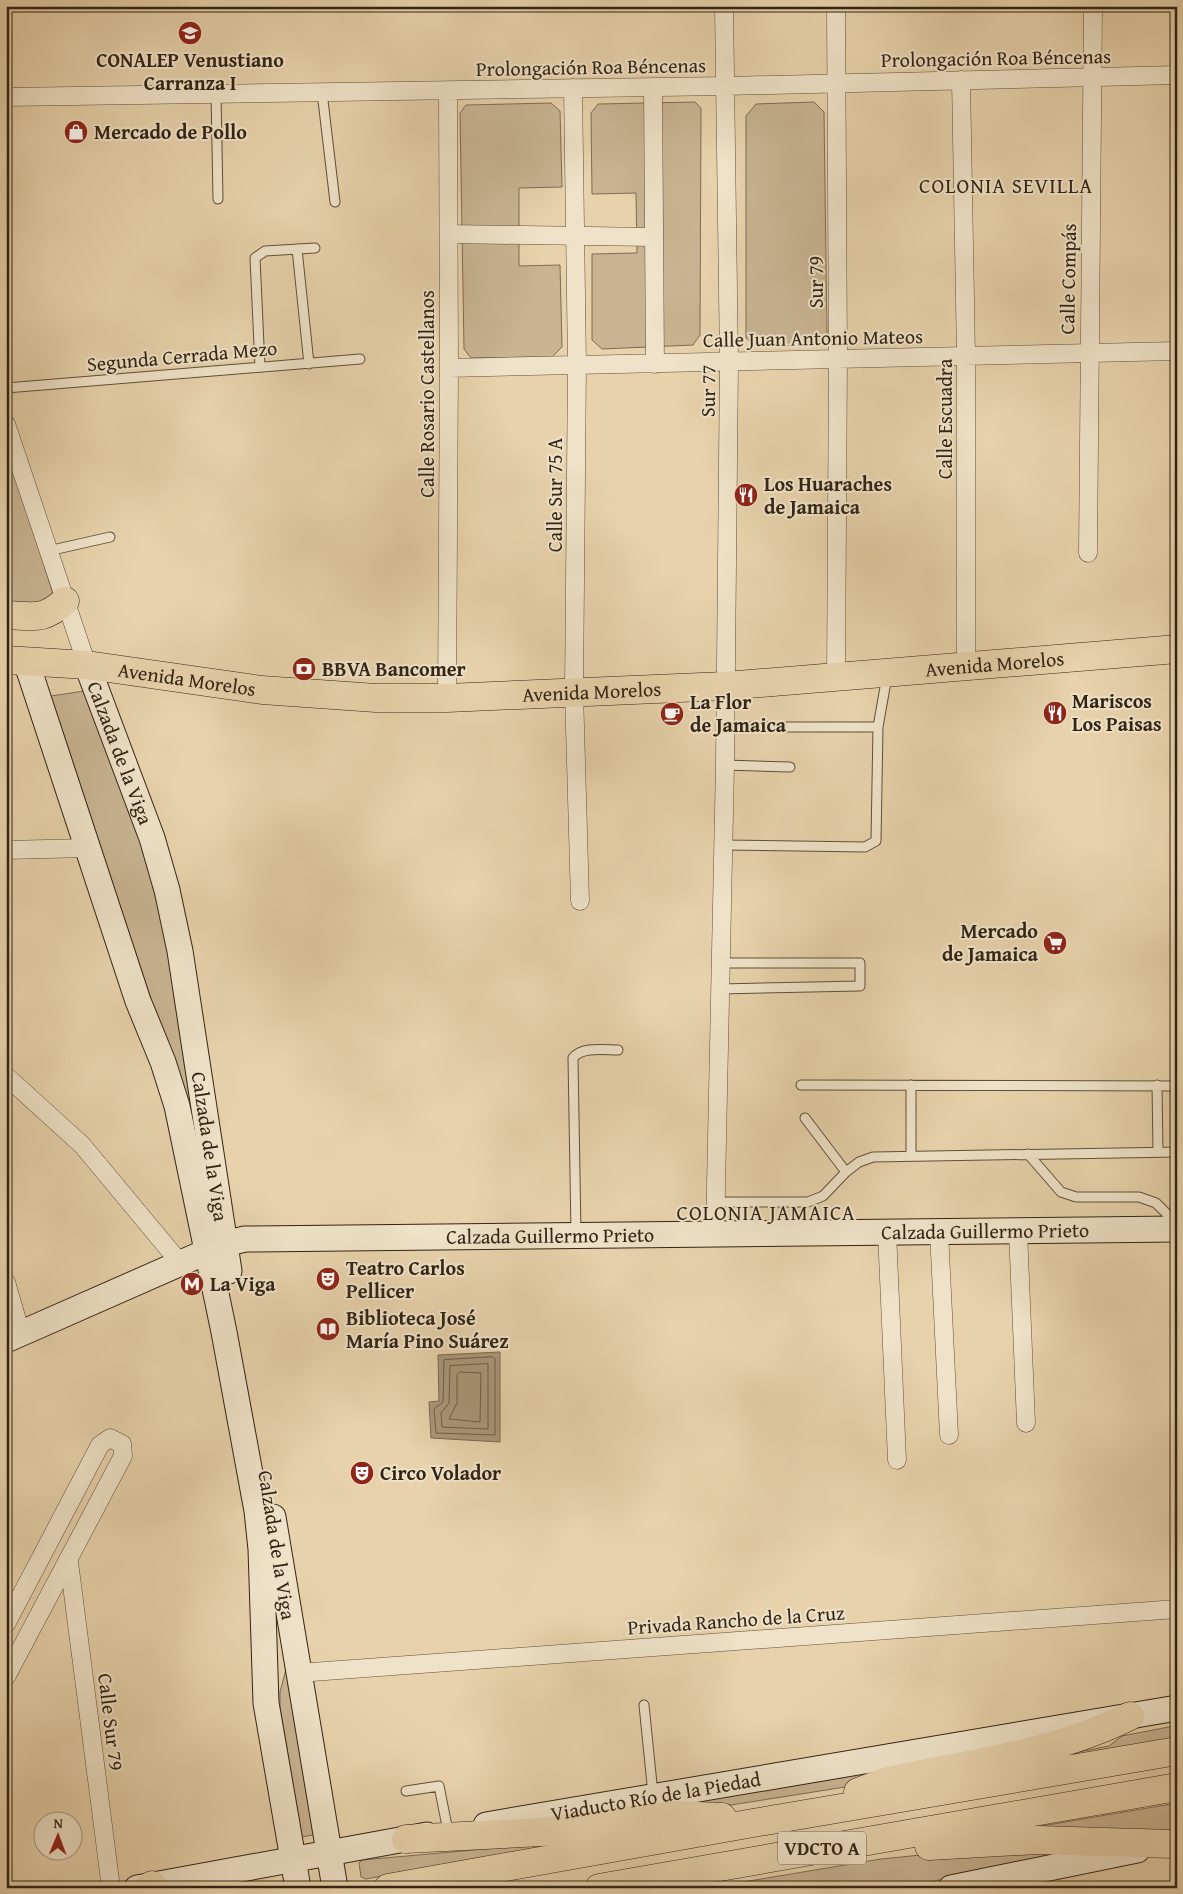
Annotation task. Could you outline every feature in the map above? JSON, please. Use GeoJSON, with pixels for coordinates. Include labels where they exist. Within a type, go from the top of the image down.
{"type":"FeatureCollection","features":[{"type":"Feature","properties":{"kind":"main road"},"geometry":{"type":"LineString","coordinates":[[6,614],[40,616],[52,613],[65,601]]}},
{"type":"Feature","properties":{"kind":"main road","name":"Avenida Morelos"},"geometry":{"type":"LineString","coordinates":[[16,661],[87,664],[262,690],[376,698],[447,698],[725,686],[966,668],[1177,649]]}},
{"type":"Feature","properties":{"kind":"main road","name":"Calzada de la Viga"},"geometry":{"type":"LineString","coordinates":[[16,661],[88,848],[138,1001],[163,1062],[216,1248],[279,1550],[298,1674],[335,1886]]}},
{"type":"Feature","properties":{"kind":"main road","name":"Calzada de la Viga"},"geometry":{"type":"LineString","coordinates":[[87,664],[152,838],[167,890],[180,951],[211,1161],[216,1248],[257,1511],[261,1549],[266,1703],[298,1888]]}},
{"type":"Feature","properties":{"kind":"main road"},"geometry":{"type":"LineString","coordinates":[[163,1062],[178,1086],[200,1144],[211,1161]]}},
{"type":"Feature","properties":{"kind":"main road","name":"Calzada Guillermo Prieto"},"geometry":{"type":"LineString","coordinates":[[14,1337],[216,1248],[245,1239],[1177,1229]]}},
{"type":"Feature","properties":{"kind":"main road"},"geometry":{"type":"LineString","coordinates":[[263,1618],[273,1591],[279,1550]]}},
{"type":"Feature","properties":{"kind":"main road","name":"Viaducto Río de la Piedad"},"geometry":{"type":"LineString","coordinates":[[146,1887],[448,1831],[1177,1708]]}},
{"type":"Feature","properties":{"kind":"main road"},"geometry":{"type":"LineString","coordinates":[[828,1810],[859,1792],[884,1782],[1052,1746],[1095,1733],[1130,1716]]}},
{"type":"Feature","properties":{"kind":"main road","name":"VDCTO A"},"geometry":{"type":"LineString","coordinates":[[388,1888],[753,1823],[1177,1751]]}},
{"type":"Feature","properties":{"kind":"main road","name":"VDCTO A"},"geometry":{"type":"LineString","coordinates":[[599,1888],[1177,1787]]}},
{"type":"Feature","properties":{"kind":"main road"},"geometry":{"type":"LineString","coordinates":[[406,1839],[540,1832],[674,1815],[713,1815],[753,1823]]}},
{"type":"Feature","properties":{"kind":"main road"},"geometry":{"type":"LineString","coordinates":[[805,1851],[865,1852],[1004,1841],[1072,1840],[1174,1844]]}},
{"type":"Feature","properties":{"kind":"main road"},"geometry":{"type":"LineString","coordinates":[[953,1888],[1006,1882],[1174,1844]]}},
{"type":"Feature","properties":{"kind":"main road"},"geometry":{"type":"LineString","coordinates":[[669,1888],[728,1865]]}},
{"type":"Feature","properties":{"kind":"street","name":"Sur 77"},"geometry":{"type":"LineString","coordinates":[[715,1234],[725,765],[729,362],[727,86],[724,6]]}},
{"type":"Feature","properties":{"kind":"street","name":"Sur 79"},"geometry":{"type":"LineString","coordinates":[[836,6],[838,359],[836,678]]}},
{"type":"Feature","properties":{"kind":"street","name":"Calle Compás"},"geometry":{"type":"LineString","coordinates":[[1088,553],[1093,6]]}},
{"type":"Feature","properties":{"kind":"street","name":"Prolongación Roa Béncenas"},"geometry":{"type":"LineString","coordinates":[[6,97],[727,86],[1177,75]]}},
{"type":"Feature","properties":{"kind":"street","name":"Calle Escuadra"},"geometry":{"type":"LineString","coordinates":[[962,80],[966,356],[966,668]]}},
{"type":"Feature","properties":{"kind":"street"},"geometry":{"type":"LineString","coordinates":[[653,87],[652,237],[655,364]]}},
{"type":"Feature","properties":{"kind":"street","name":"Calle Sur 75 A"},"geometry":{"type":"LineString","coordinates":[[574,88],[577,365],[574,692],[580,901]]}},
{"type":"Feature","properties":{"kind":"street","name":"Calle Rosario Castellanos"},"geometry":{"type":"LineString","coordinates":[[447,698],[450,368],[448,90]]}},
{"type":"Feature","properties":{"kind":"street"},"geometry":{"type":"LineString","coordinates":[[449,234],[652,237]]}},
{"type":"Feature","properties":{"kind":"street","name":"Calle Juan Antonio Mateos"},"geometry":{"type":"LineString","coordinates":[[450,368],[1177,351]]}},
{"type":"Feature","properties":{"kind":"street","name":"Calzada de la Viga"},"geometry":{"type":"LineString","coordinates":[[6,424],[87,664]]}},
{"type":"Feature","properties":{"kind":"street"},"geometry":{"type":"LineString","coordinates":[[6,850],[88,848]]}},
{"type":"Feature","properties":{"kind":"street"},"geometry":{"type":"LineString","coordinates":[[6,1076],[82,1145],[181,1264]]}},
{"type":"Feature","properties":{"kind":"street"},"geometry":{"type":"LineString","coordinates":[[1018,1231],[1026,1423]]}},
{"type":"Feature","properties":{"kind":"street"},"geometry":{"type":"LineString","coordinates":[[887,1232],[897,1460]]}},
{"type":"Feature","properties":{"kind":"street"},"geometry":{"type":"LineString","coordinates":[[939,1232],[949,1435]]}},
{"type":"Feature","properties":{"kind":"street"},"geometry":{"type":"LineString","coordinates":[[6,1282],[14,1337]]}},
{"type":"Feature","properties":{"kind":"street"},"geometry":{"type":"LineString","coordinates":[[6,1624],[100,1444],[110,1438],[117,1439],[122,1444],[123,1456],[69,1562],[6,1677]]}},
{"type":"Feature","properties":{"kind":"street","name":"Calle Sur 79"},"geometry":{"type":"LineString","coordinates":[[69,1562],[111,1888]]}},
{"type":"Feature","properties":{"kind":"street","name":"Privada Rancho de la Cruz"},"geometry":{"type":"LineString","coordinates":[[298,1674],[1177,1609]]}},
{"type":"Feature","properties":{"kind":"lane"},"geometry":{"type":"LineString","coordinates":[[322,92],[335,202]]}},
{"type":"Feature","properties":{"kind":"lane"},"geometry":{"type":"LineString","coordinates":[[216,94],[218,199]]}},
{"type":"Feature","properties":{"kind":"lane"},"geometry":{"type":"LineString","coordinates":[[260,367],[255,258],[265,251],[315,248]]}},
{"type":"Feature","properties":{"kind":"lane"},"geometry":{"type":"LineString","coordinates":[[297,249],[309,364]]}},
{"type":"Feature","properties":{"kind":"lane","name":"Segunda Cerrada Mezo"},"geometry":{"type":"LineString","coordinates":[[6,388],[360,359]]}},
{"type":"Feature","properties":{"kind":"lane"},"geometry":{"type":"LineString","coordinates":[[48,551],[110,537]]}},
{"type":"Feature","properties":{"kind":"lane"},"geometry":{"type":"LineString","coordinates":[[723,845],[790,847],[871,845],[876,840],[878,834],[878,727],[887,674]]}},
{"type":"Feature","properties":{"kind":"lane"},"geometry":{"type":"LineString","coordinates":[[724,727],[878,727]]}},
{"type":"Feature","properties":{"kind":"lane"},"geometry":{"type":"LineString","coordinates":[[725,765],[790,766]]}},
{"type":"Feature","properties":{"kind":"lane"},"geometry":{"type":"LineString","coordinates":[[720,990],[860,986],[860,962],[721,962]]}},
{"type":"Feature","properties":{"kind":"lane"},"geometry":{"type":"LineString","coordinates":[[576,1236],[574,1058],[576,1054],[585,1050],[618,1050]]}},
{"type":"Feature","properties":{"kind":"lane"},"geometry":{"type":"LineString","coordinates":[[801,1085],[1177,1086]]}},
{"type":"Feature","properties":{"kind":"lane"},"geometry":{"type":"LineString","coordinates":[[911,1085],[911,1155]]}},
{"type":"Feature","properties":{"kind":"lane"},"geometry":{"type":"LineString","coordinates":[[1157,1085],[1158,1152]]}},
{"type":"Feature","properties":{"kind":"lane"},"geometry":{"type":"LineString","coordinates":[[805,1118],[846,1172]]}},
{"type":"Feature","properties":{"kind":"lane"},"geometry":{"type":"LineString","coordinates":[[716,1202],[808,1202],[823,1196],[846,1172],[859,1162],[873,1157],[1177,1152]]}},
{"type":"Feature","properties":{"kind":"lane"},"geometry":{"type":"LineString","coordinates":[[1028,1154],[1061,1192],[1076,1197],[1138,1197],[1156,1203],[1177,1225]]}},
{"type":"Feature","properties":{"kind":"lane"},"geometry":{"type":"LineString","coordinates":[[644,1705],[653,1797]]}},
{"type":"Feature","properties":{"kind":"lane"},"geometry":{"type":"LineString","coordinates":[[406,1792],[439,1786],[448,1831]]}},
{"type":"Feature","properties":{"kind":"shaded area"},"geometry":{"type":"Polygon","coordinates":[[[695,102],[701,108],[700,335],[693,345],[602,349],[592,340],[592,254],[637,253],[636,193],[592,194],[591,113],[598,104],[695,102]]]}},
{"type":"Feature","properties":{"kind":"shaded area"},"geometry":{"type":"Polygon","coordinates":[[[814,102],[824,112],[827,333],[821,345],[756,346],[746,338],[746,116],[756,104],[814,102]]]}},
{"type":"Feature","properties":{"kind":"shaded area"},"geometry":{"type":"Polygon","coordinates":[[[551,103],[560,111],[562,187],[519,188],[519,266],[560,265],[562,347],[552,357],[471,358],[464,349],[460,113],[466,105],[551,103]]]}},
{"type":"Feature","properties":{"kind":"shaded area"},"geometry":{"type":"Polygon","coordinates":[[[6,444],[54,597],[52,603],[6,611],[6,444]]]}},
{"type":"Feature","properties":{"kind":"shaded area"},"geometry":{"type":"Polygon","coordinates":[[[84,691],[89,695],[158,892],[195,1116],[183,1091],[157,1017],[51,696],[84,691]]]}},
{"type":"Feature","properties":{"kind":"shaded area"},"geometry":{"type":"Polygon","coordinates":[[[286,1669],[318,1834],[302,1837],[280,1707],[280,1692],[286,1669]]]}},
{"type":"Feature","properties":{"kind":"shaded area"},"geometry":{"type":"Polygon","coordinates":[[[1174,1726],[1173,1741],[1019,1767],[1033,1761],[1109,1746],[1122,1736],[1174,1726]]]}},
{"type":"Feature","properties":{"kind":"shaded area"},"geometry":{"type":"Polygon","coordinates":[[[914,1765],[864,1784],[706,1809],[672,1804],[914,1765]]]}},
{"type":"Feature","properties":{"kind":"shaded area"},"geometry":{"type":"Polygon","coordinates":[[[1177,1803],[1177,1832],[1001,1833],[1177,1803]]]}},
{"type":"Feature","properties":{"kind":"shaded area"},"geometry":{"type":"Polygon","coordinates":[[[541,1844],[540,1847],[366,1879],[361,1877],[359,1863],[362,1860],[541,1844]]]}},
{"type":"Feature","properties":{"kind":"shaded area"},"geometry":{"type":"Polygon","coordinates":[[[960,1851],[1066,1854],[900,1888],[707,1888],[881,1859],[960,1851]]]}},
{"type":"Feature","properties":{"kind":"water"},"geometry":{"type":"Polygon","coordinates":[[[500,1352],[500,1442],[431,1438],[429,1402],[439,1401],[438,1355],[500,1352]]]}},
{"type":"Feature","properties":{"kind":"place","name":"CONALEP Venustiano Carranza I"},"geometry":{"type":"Point","coordinates":[190,33]}},
{"type":"Feature","properties":{"kind":"place","name":"Mercado de Pollo"},"geometry":{"type":"Point","coordinates":[76,132]}},
{"type":"Feature","properties":{"kind":"place","name":"Los Huaraches de Jamaica"},"geometry":{"type":"Point","coordinates":[746,495]}},
{"type":"Feature","properties":{"kind":"place","name":"BBVA Bancomer"},"geometry":{"type":"Point","coordinates":[304,669]}},
{"type":"Feature","properties":{"kind":"place","name":"Mariscos Los Paisas"},"geometry":{"type":"Point","coordinates":[1055,713]}},
{"type":"Feature","properties":{"kind":"place","name":"La Flor de Jamaica"},"geometry":{"type":"Point","coordinates":[672,714]}},
{"type":"Feature","properties":{"kind":"place","name":"Mercado de Jamaica"},"geometry":{"type":"Point","coordinates":[1055,943]}},
{"type":"Feature","properties":{"kind":"place","name":"Teatro Carlos Pellicer"},"geometry":{"type":"Point","coordinates":[328,1279]}},
{"type":"Feature","properties":{"kind":"place","name":"La Viga"},"geometry":{"type":"Point","coordinates":[192,1284]}},
{"type":"Feature","properties":{"kind":"place","name":"Biblioteca José María Pino Suárez"},"geometry":{"type":"Point","coordinates":[328,1329]}},
{"type":"Feature","properties":{"kind":"place","name":"Circo Volador"},"geometry":{"type":"Point","coordinates":[362,1473]}},
{"type":"Feature","properties":{"kind":"district","name":"COLONIA SEVILLA"},"geometry":{"type":"Point","coordinates":[1006,186]}},
{"type":"Feature","properties":{"kind":"district","name":"COLONIA JAMAICA"},"geometry":{"type":"Point","coordinates":[766,1213]}}]}
